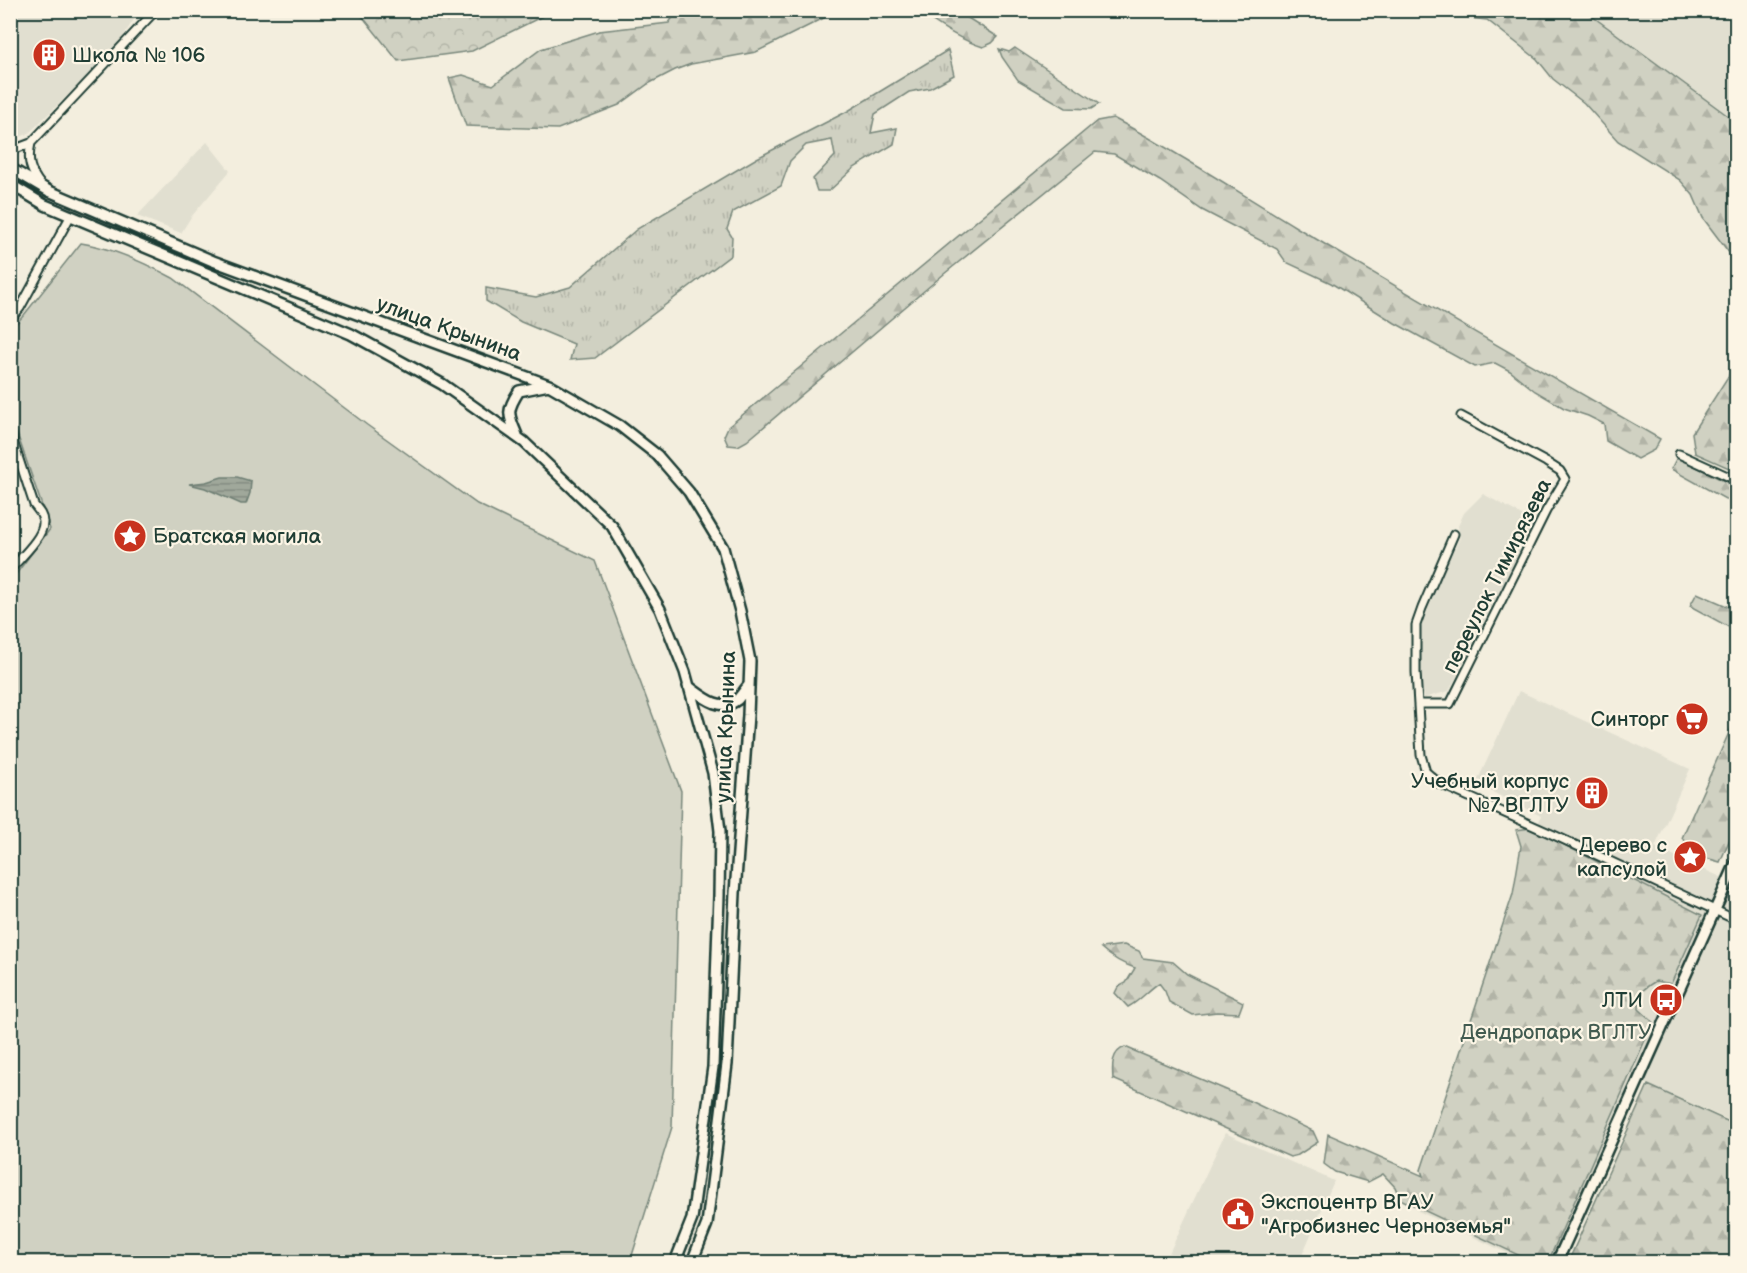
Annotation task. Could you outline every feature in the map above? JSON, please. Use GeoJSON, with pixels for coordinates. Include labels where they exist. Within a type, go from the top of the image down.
{"type":"FeatureCollection","features":[{"type":"Feature","properties":{"kind":"main road","name":"улица Крынина"},"geometry":{"type":"LineString","coordinates":[[10,168],[43,187],[213,261],[549,385],[620,426],[657,455],[689,492],[723,548],[740,611],[750,661],[727,1064],[707,1224],[692,1263]]}},
{"type":"Feature","properties":{"kind":"main road","name":"улица Крынина"},"geometry":{"type":"LineString","coordinates":[[10,184],[45,205],[351,334],[442,384],[517,437],[612,526],[660,609],[688,686],[713,773],[720,831],[713,1067],[692,1219],[675,1263]]}},
{"type":"Feature","properties":{"kind":"main road"},"geometry":{"type":"LineString","coordinates":[[517,437],[510,419],[510,406],[519,391],[549,385]]}},
{"type":"Feature","properties":{"kind":"main road"},"geometry":{"type":"LineString","coordinates":[[688,686],[709,701],[723,706],[736,701],[749,685]]}},
{"type":"Feature","properties":{"kind":"main road"},"geometry":{"type":"LineString","coordinates":[[1557,1263],[1737,864]]}},
{"type":"Feature","properties":{"kind":"street"},"geometry":{"type":"LineString","coordinates":[[10,151],[31,143],[152,13]]}},
{"type":"Feature","properties":{"kind":"street"},"geometry":{"type":"LineString","coordinates":[[31,143],[29,155],[32,173],[43,187]]}},
{"type":"Feature","properties":{"kind":"street"},"geometry":{"type":"LineString","coordinates":[[10,320],[20,308],[71,215]]}},
{"type":"Feature","properties":{"kind":"street","name":"переулок Тимирязева"},"geometry":{"type":"LineString","coordinates":[[1418,704],[1450,704],[1546,511],[1565,478],[1560,471],[1546,462],[1461,416]]}},
{"type":"Feature","properties":{"kind":"street"},"geometry":{"type":"LineString","coordinates":[[10,432],[34,505],[41,514],[43,523],[41,533],[10,570]]}},
{"type":"Feature","properties":{"kind":"street"},"geometry":{"type":"LineString","coordinates":[[1679,453],[1737,480]]}},
{"type":"Feature","properties":{"kind":"street"},"geometry":{"type":"LineString","coordinates":[[1454,534],[1416,625],[1421,755],[1426,772],[1440,784],[1737,920]]}},
{"type":"Feature","properties":{"kind":"shaded area"},"geometry":{"type":"Polygon","coordinates":[[[137,10],[139,12],[114,50],[29,133],[10,140],[10,11],[137,10]]]}},
{"type":"Feature","properties":{"kind":"shaded area"},"geometry":{"type":"Polygon","coordinates":[[[1585,10],[1736,11],[1736,112],[1732,118],[1585,10]]]}},
{"type":"Feature","properties":{"kind":"shaded area"},"geometry":{"type":"Polygon","coordinates":[[[207,142],[230,171],[191,217],[181,233],[137,216],[207,142]]]}},
{"type":"Feature","properties":{"kind":"shaded area"},"geometry":{"type":"Polygon","coordinates":[[[222,477],[237,477],[251,481],[246,504],[189,484],[222,477]]]}},
{"type":"Feature","properties":{"kind":"shaded area"},"geometry":{"type":"Polygon","coordinates":[[[1483,494],[1535,522],[1449,691],[1424,698],[1420,678],[1420,627],[1439,578],[1460,538],[1458,526],[1464,513],[1483,494]]]}},
{"type":"Feature","properties":{"kind":"shaded area","name":"Дендропарк ВГЛТУ"},"geometry":{"type":"Polygon","coordinates":[[[1519,691],[1690,769],[1655,847],[1736,884],[1736,1123],[1633,1078],[1552,1262],[1526,1262],[1416,1210],[1541,816],[1476,784],[1519,691]]]}},
{"type":"Feature","properties":{"kind":"shaded area"},"geometry":{"type":"Polygon","coordinates":[[[1225,1133],[1334,1181],[1299,1262],[1165,1262],[1225,1133]]]}},
{"type":"Feature","properties":{"kind":"green space"},"geometry":{"type":"Polygon","coordinates":[[[358,11],[553,11],[472,51],[398,61],[358,11]]]}},
{"type":"Feature","properties":{"kind":"green space"},"geometry":{"type":"Polygon","coordinates":[[[677,11],[835,11],[756,52],[691,64],[675,70],[648,84],[619,105],[558,129],[466,126],[449,78],[463,75],[493,85],[541,49],[599,31],[669,23],[677,11]]]}},
{"type":"Feature","properties":{"kind":"green space"},"geometry":{"type":"Polygon","coordinates":[[[918,11],[957,11],[998,37],[983,47],[957,36],[918,11]]]}},
{"type":"Feature","properties":{"kind":"green space"},"geometry":{"type":"Polygon","coordinates":[[[1463,11],[1585,11],[1731,118],[1736,112],[1736,262],[1703,218],[1693,195],[1680,180],[1618,141],[1584,103],[1553,79],[1537,59],[1487,20],[1469,18],[1463,11]]]}},
{"type":"Feature","properties":{"kind":"green space"},"geometry":{"type":"Polygon","coordinates":[[[1015,48],[1099,104],[1091,109],[1066,108],[1018,80],[999,49],[1009,52],[1015,48]]]}},
{"type":"Feature","properties":{"kind":"green space"},"geometry":{"type":"Polygon","coordinates":[[[948,50],[954,75],[930,88],[909,92],[875,114],[871,133],[897,128],[894,144],[854,168],[829,191],[817,191],[813,179],[835,156],[832,140],[806,145],[790,161],[781,186],[733,212],[727,229],[732,237],[731,255],[595,358],[570,360],[574,344],[521,322],[486,301],[486,288],[536,297],[570,287],[637,229],[757,158],[848,111],[948,50]]]}},
{"type":"Feature","properties":{"kind":"green space"},"geometry":{"type":"Polygon","coordinates":[[[1113,118],[1183,157],[1386,281],[1660,439],[1654,450],[1637,459],[1606,441],[1604,424],[1564,408],[1495,363],[1475,367],[1395,323],[1331,283],[1286,262],[1277,249],[1202,210],[1160,181],[1114,154],[1095,152],[944,274],[747,441],[738,446],[728,445],[724,436],[728,427],[1097,121],[1113,118]]]}},
{"type":"Feature","properties":{"kind":"green space"},"geometry":{"type":"Polygon","coordinates":[[[81,243],[105,248],[173,278],[367,425],[477,504],[595,561],[681,791],[672,1127],[630,1262],[11,1262],[10,582],[50,529],[11,416],[11,329],[81,243]]]}},
{"type":"Feature","properties":{"kind":"green space"},"geometry":{"type":"Polygon","coordinates":[[[1736,364],[1736,449],[1729,468],[1695,453],[1692,433],[1736,364]]]}},
{"type":"Feature","properties":{"kind":"green space"},"geometry":{"type":"Polygon","coordinates":[[[1677,457],[1736,487],[1736,505],[1671,469],[1677,457]]]}},
{"type":"Feature","properties":{"kind":"green space"},"geometry":{"type":"Polygon","coordinates":[[[1697,593],[1736,610],[1736,631],[1690,606],[1697,593]]]}},
{"type":"Feature","properties":{"kind":"green space"},"geometry":{"type":"Polygon","coordinates":[[[1736,717],[1736,825],[1720,862],[1696,855],[1682,838],[1736,717]]]}},
{"type":"Feature","properties":{"kind":"green space","name":"Дендропарк ВГЛТУ"},"geometry":{"type":"Polygon","coordinates":[[[1531,828],[1702,915],[1671,984],[1656,981],[1644,989],[1641,995],[1639,1009],[1653,1022],[1548,1262],[1533,1262],[1400,1199],[1395,1187],[1383,1174],[1368,1182],[1335,1172],[1324,1164],[1328,1134],[1423,1176],[1421,1170],[1513,894],[1521,846],[1516,830],[1531,828]]]}},
{"type":"Feature","properties":{"kind":"green space"},"geometry":{"type":"Polygon","coordinates":[[[1124,945],[1139,951],[1143,958],[1173,962],[1187,974],[1243,1002],[1239,1013],[1217,1012],[1193,1015],[1169,1002],[1159,983],[1128,1007],[1115,993],[1118,987],[1126,983],[1135,968],[1117,960],[1101,948],[1124,945]]]}},
{"type":"Feature","properties":{"kind":"green space"},"geometry":{"type":"Polygon","coordinates":[[[1125,1047],[1231,1092],[1313,1131],[1318,1142],[1298,1155],[1290,1157],[1113,1079],[1115,1056],[1120,1049],[1125,1047]]]}},
{"type":"Feature","properties":{"kind":"green space"},"geometry":{"type":"Polygon","coordinates":[[[1648,1085],[1736,1125],[1736,1262],[1568,1262],[1648,1085]]]}},
{"type":"Feature","properties":{"kind":"place","name":"Школа № 106"},"geometry":{"type":"Point","coordinates":[49,55]}},
{"type":"Feature","properties":{"kind":"place","name":"Братская могила"},"geometry":{"type":"Point","coordinates":[130,536]}},
{"type":"Feature","properties":{"kind":"place","name":"Синторг"},"geometry":{"type":"Point","coordinates":[1692,719]}},
{"type":"Feature","properties":{"kind":"place","name":"Учебный корпус №7 ВГЛТУ"},"geometry":{"type":"Point","coordinates":[1592,793]}},
{"type":"Feature","properties":{"kind":"place","name":"Дерево с капсулой"},"geometry":{"type":"Point","coordinates":[1690,857]}},
{"type":"Feature","properties":{"kind":"place","name":"ЛТИ"},"geometry":{"type":"Point","coordinates":[1666,1000]}},
{"type":"Feature","properties":{"kind":"place","name":"Экспоцентр ВГАУ \"Агробизнес Черноземья\""},"geometry":{"type":"Point","coordinates":[1238,1214]}}]}
